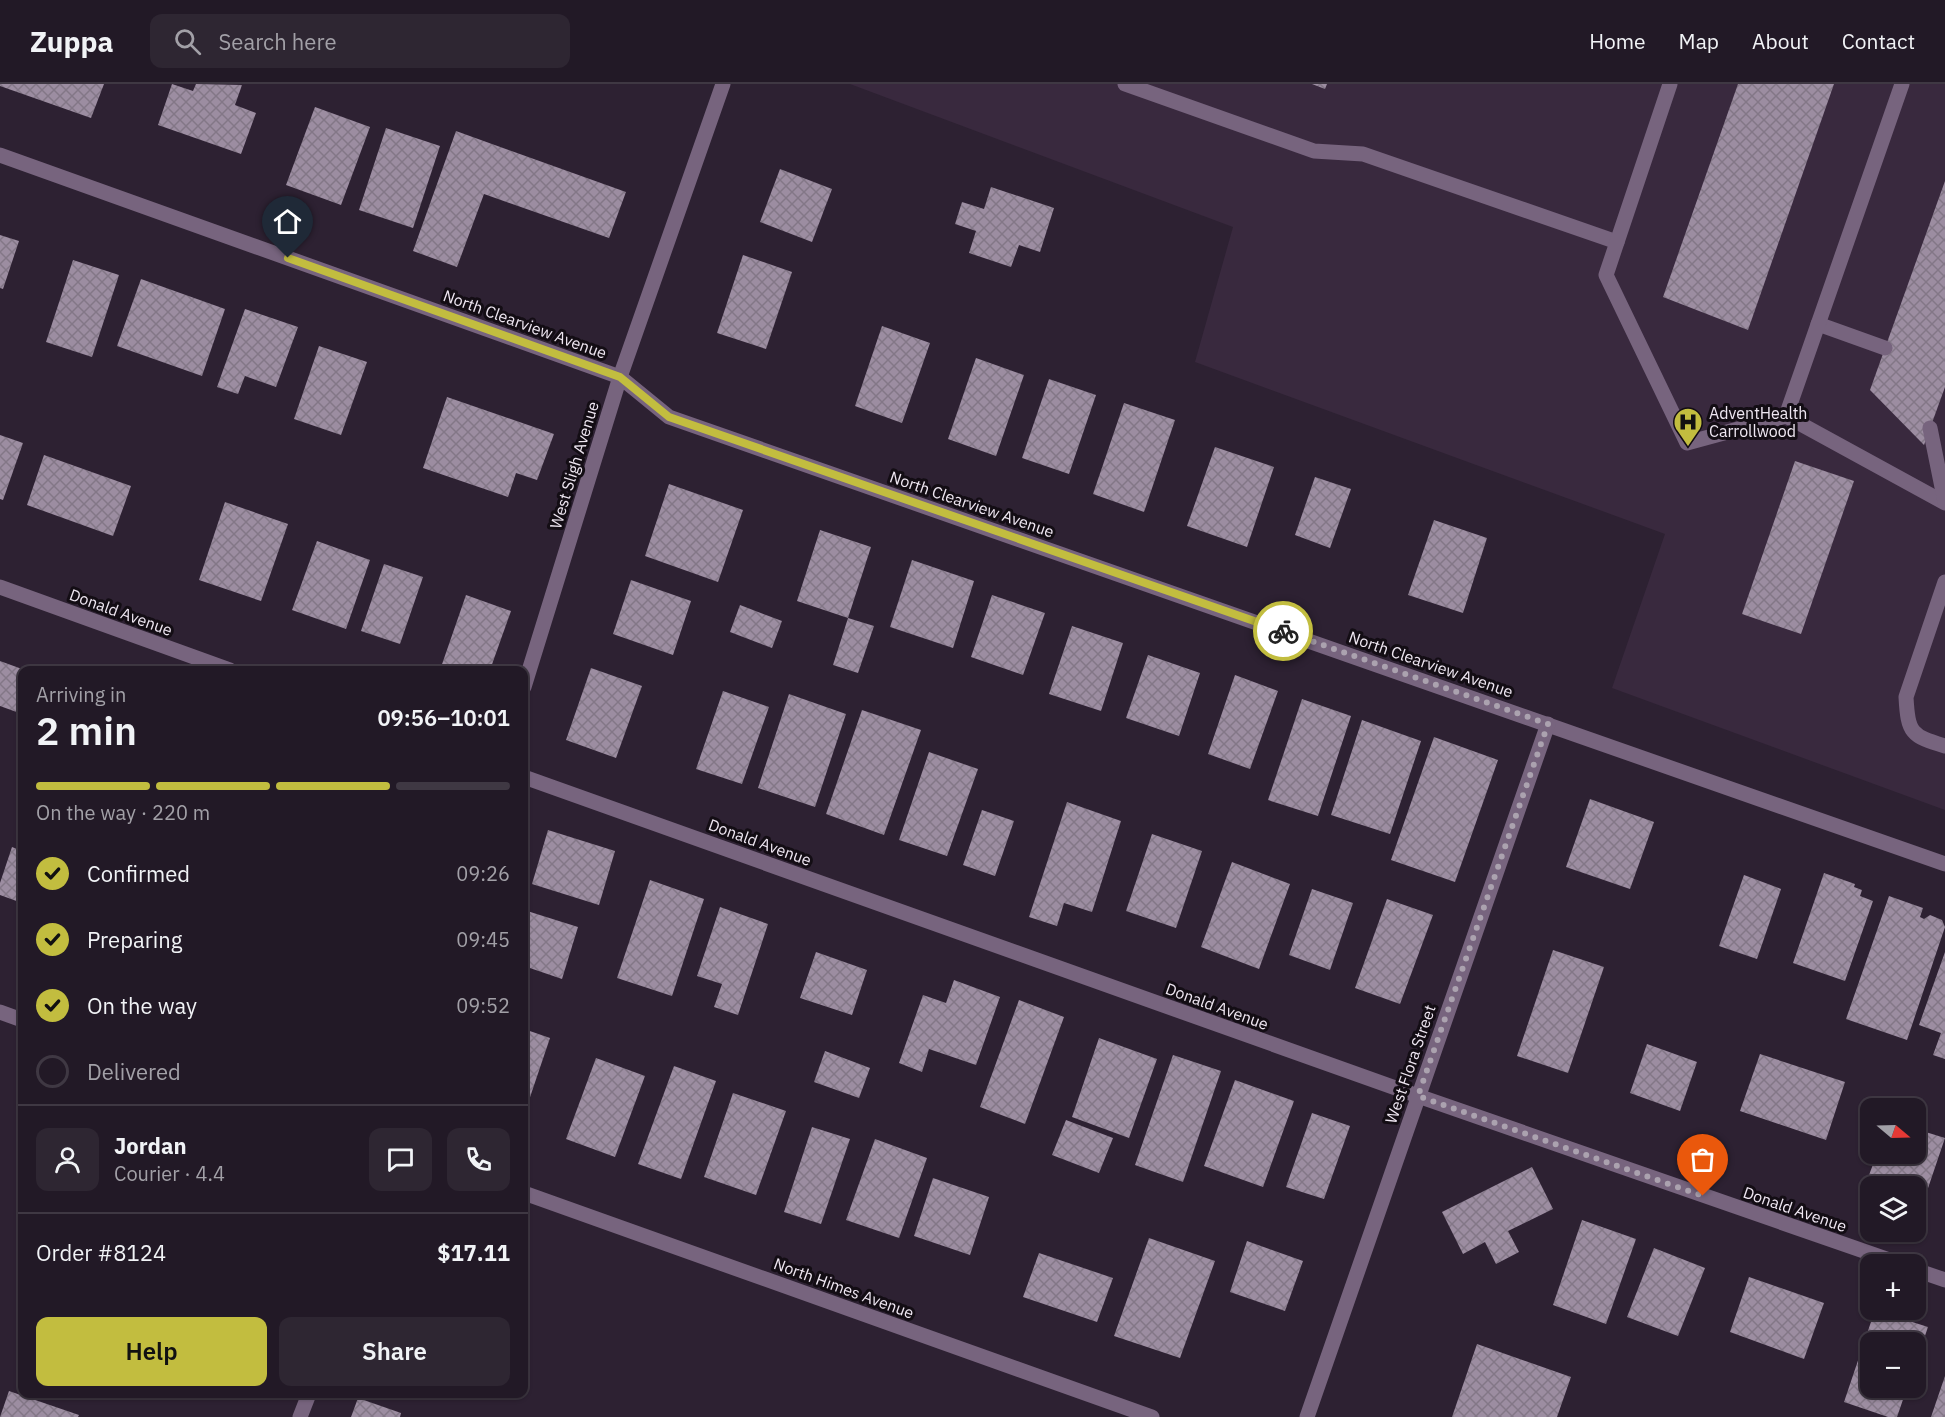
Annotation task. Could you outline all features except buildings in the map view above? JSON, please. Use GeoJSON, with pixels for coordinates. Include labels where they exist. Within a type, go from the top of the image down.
{"type":"FeatureCollection","features":[{"type":"Feature","properties":{"kind":"street","name":"West Sligh Avenue"},"geometry":{"type":"LineString","coordinates":[[528,674],[620,377],[723,84]]}},
{"type":"Feature","properties":{"kind":"street"},"geometry":{"type":"LineString","coordinates":[[1125,84],[1314,151],[1363,154],[1617,242]]}},
{"type":"Feature","properties":{"kind":"street"},"geometry":{"type":"LineString","coordinates":[[1670,84],[1606,275],[1687,443],[1786,416],[1945,502]]}},
{"type":"Feature","properties":{"kind":"street"},"geometry":{"type":"LineString","coordinates":[[1786,416],[1902,84]]}},
{"type":"Feature","properties":{"kind":"street","name":"North Clearview Avenue"},"geometry":{"type":"LineString","coordinates":[[0,155],[620,377],[669,417],[1945,864]]}},
{"type":"Feature","properties":{"kind":"street"},"geometry":{"type":"LineString","coordinates":[[1818,324],[1885,348]]}},
{"type":"Feature","properties":{"kind":"street"},"geometry":{"type":"LineString","coordinates":[[1930,428],[1945,502]]}},
{"type":"Feature","properties":{"kind":"street"},"geometry":{"type":"LineString","coordinates":[[1945,582],[1906,698],[1910,728],[1921,739],[1945,746]]}},
{"type":"Feature","properties":{"kind":"street","name":"Donald Avenue"},"geometry":{"type":"LineString","coordinates":[[0,587],[219,666]]}},
{"type":"Feature","properties":{"kind":"street","name":"West Flora Street"},"geometry":{"type":"LineString","coordinates":[[1307,1417],[1548,724]]}},
{"type":"Feature","properties":{"kind":"street","name":"Donald Avenue"},"geometry":{"type":"LineString","coordinates":[[528,778],[1418,1096],[1871,1254]]}},
{"type":"Feature","properties":{"kind":"street"},"geometry":{"type":"LineString","coordinates":[[0,1012],[18,1019]]}},
{"type":"Feature","properties":{"kind":"street","name":"North Himes Avenue"},"geometry":{"type":"LineString","coordinates":[[528,1194],[1152,1417]]}},
{"type":"Feature","properties":{"kind":"street"},"geometry":{"type":"LineString","coordinates":[[1926,1273],[1945,1280]]}},
{"type":"Feature","properties":{"kind":"street"},"geometry":{"type":"LineString","coordinates":[[300,1417],[307,1398]]}},
{"type":"Feature","properties":{"kind":"shaded area","name":"AdventHealth Carrollwood"},"geometry":{"type":"Polygon","coordinates":[[[850,84],[1945,84],[1945,810],[1612,688],[1665,534],[1195,362],[1233,227],[850,84]]]}},
{"type":"Feature","properties":{"kind":"way so far"},"geometry":{"type":"LineString","coordinates":[[1283,631],[1548,724],[1418,1096],[1703,1196]]}},
{"type":"Feature","properties":{"kind":"place","name":"AdventHealth Carrollwood"},"geometry":{"type":"Point","coordinates":[1688,448]}},
{"type":"Feature","properties":{"kind":"route"},"geometry":{"type":"LineString","coordinates":[[288,258],[620,377],[669,417],[1283,631]]}}]}
